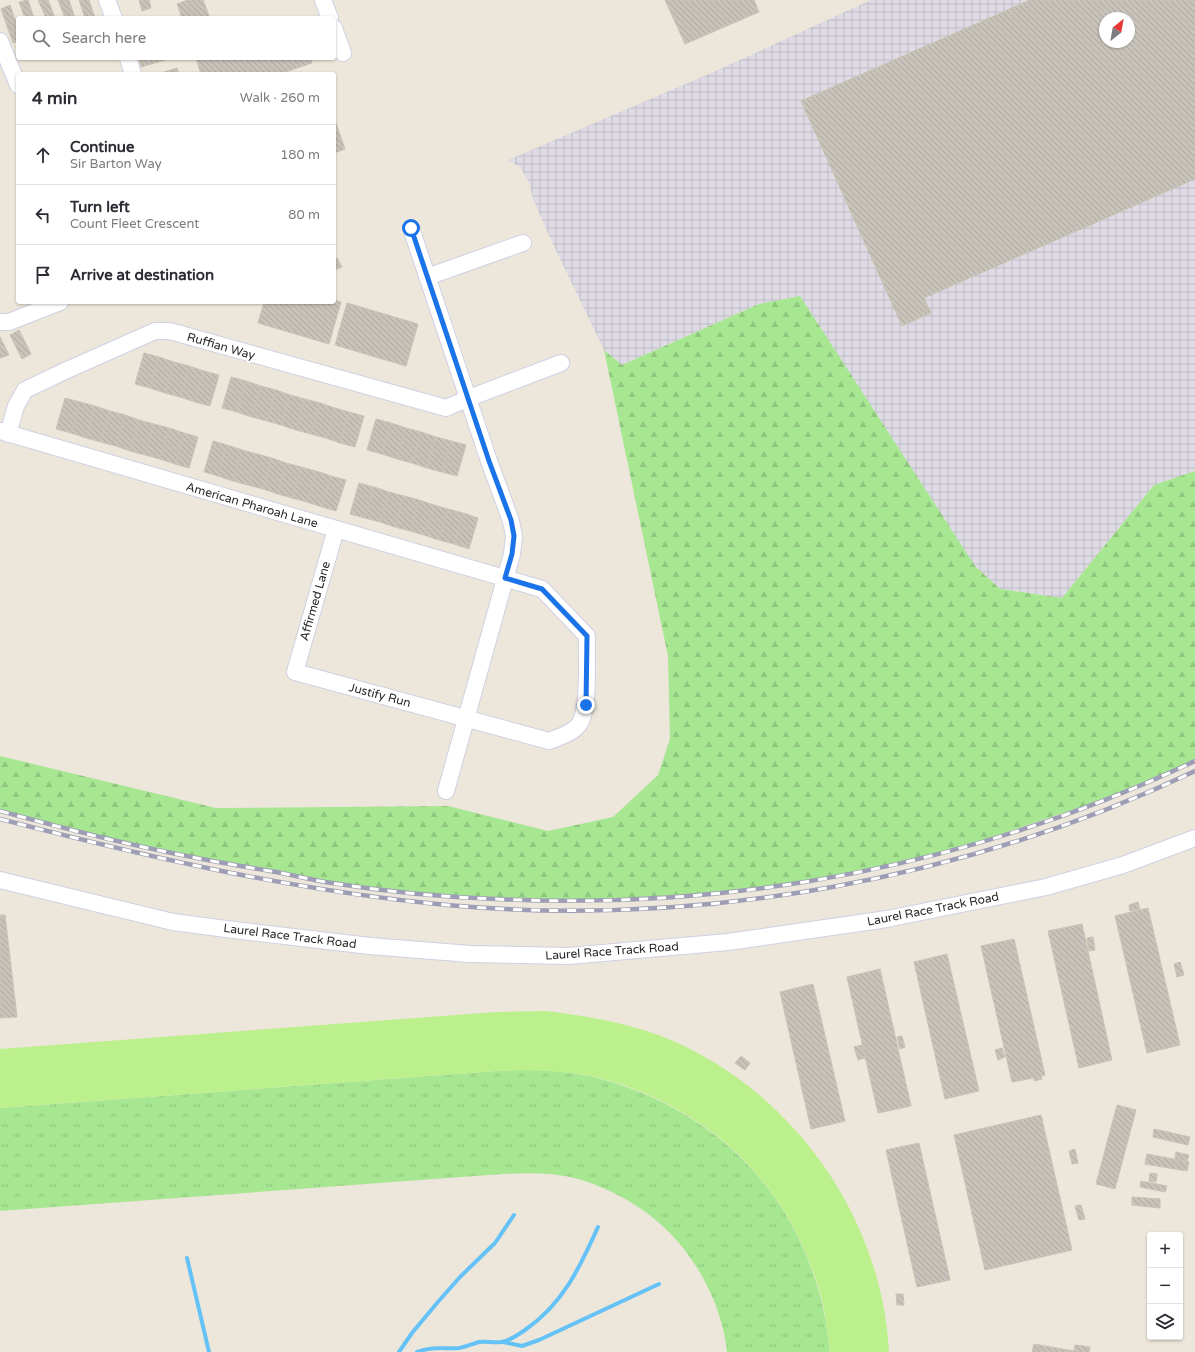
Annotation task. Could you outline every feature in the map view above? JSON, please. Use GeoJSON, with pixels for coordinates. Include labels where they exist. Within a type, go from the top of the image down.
{"type":"FeatureCollection","features":[{"type":"Feature","properties":{"kind":"street"},"geometry":{"type":"LineString","coordinates":[[107,0],[113,16]]}},
{"type":"Feature","properties":{"kind":"street"},"geometry":{"type":"LineString","coordinates":[[323,0],[329,16]]}},
{"type":"Feature","properties":{"kind":"street"},"geometry":{"type":"LineString","coordinates":[[336,34],[343,53]]}},
{"type":"Feature","properties":{"kind":"street"},"geometry":{"type":"LineString","coordinates":[[0,41],[16,79]]}},
{"type":"Feature","properties":{"kind":"street"},"geometry":{"type":"LineString","coordinates":[[129,60],[132,72]]}},
{"type":"Feature","properties":{"kind":"street"},"geometry":{"type":"LineString","coordinates":[[411,228],[489,461],[511,520],[514,536],[512,554],[446,791]]}},
{"type":"Feature","properties":{"kind":"street"},"geometry":{"type":"LineString","coordinates":[[427,277],[523,244]]}},
{"type":"Feature","properties":{"kind":"street"},"geometry":{"type":"LineString","coordinates":[[0,322],[9,322],[55,304]]}},
{"type":"Feature","properties":{"kind":"street","name":"Ruffian Way"},"geometry":{"type":"LineString","coordinates":[[4,433],[25,390],[155,331],[169,331],[177,333],[446,408],[561,363]]}},
{"type":"Feature","properties":{"kind":"street","name":"American Pharoah Lane"},"geometry":{"type":"LineString","coordinates":[[4,433],[505,578]]}},
{"type":"Feature","properties":{"kind":"street","name":"Affirmed Lane"},"geometry":{"type":"LineString","coordinates":[[295,672],[336,529]]}},
{"type":"Feature","properties":{"kind":"street","name":"Justify Run"},"geometry":{"type":"LineString","coordinates":[[295,672],[549,741],[567,735],[580,724],[586,705],[587,636],[542,589],[505,578]]}},
{"type":"Feature","properties":{"kind":"street","name":"Laurel Race Track Road"},"geometry":{"type":"LineString","coordinates":[[0,880],[173,922],[352,944],[470,954],[569,956],[728,942],[886,919],[1046,887],[1123,865],[1195,838]]}},
{"type":"Feature","properties":{"kind":"shaded area"},"geometry":{"type":"Polygon","coordinates":[[[871,0],[1195,0],[1195,471],[1154,485],[1062,598],[1000,589],[975,566],[759,304],[622,365],[604,350],[550,238],[533,199],[529,182],[520,167],[508,160],[718,70],[871,0]]]}},
{"type":"Feature","properties":{"kind":"green space"},"geometry":{"type":"Polygon","coordinates":[[[800,296],[975,566],[1000,589],[1062,598],[1154,485],[1195,471],[1195,760],[1128,791],[960,848],[815,881],[718,894],[593,902],[497,900],[410,893],[325,882],[164,852],[0,811],[0,756],[216,808],[448,806],[548,831],[613,817],[658,775],[670,739],[668,656],[604,350],[622,365],[759,304],[800,296]]]}},
{"type":"Feature","properties":{"kind":"green space"},"geometry":{"type":"Polygon","coordinates":[[[546,1011],[604,1020],[661,1036],[707,1058],[750,1087],[788,1122],[820,1161],[848,1205],[868,1251],[882,1301],[889,1352],[830,1352],[822,1301],[812,1268],[798,1236],[781,1207],[762,1180],[739,1155],[714,1133],[686,1114],[655,1098],[603,1079],[582,1074],[552,1071],[496,1071],[0,1108],[0,1049],[496,1012],[546,1011]]]}},
{"type":"Feature","properties":{"kind":"green space"},"geometry":{"type":"Polygon","coordinates":[[[536,1069],[597,1078],[651,1097],[693,1120],[730,1147],[761,1180],[787,1217],[808,1258],[822,1303],[830,1352],[727,1352],[721,1322],[711,1294],[687,1253],[672,1236],[656,1220],[619,1195],[598,1186],[566,1176],[538,1173],[502,1174],[0,1211],[0,1108],[536,1069]]]}},
{"type":"Feature","properties":{"kind":"building"},"geometry":{"type":"Polygon","coordinates":[[[28,0],[33,16],[24,16],[19,2],[28,0]]]}},
{"type":"Feature","properties":{"kind":"building"},"geometry":{"type":"Polygon","coordinates":[[[38,0],[48,0],[54,16],[45,16],[38,0]]]}},
{"type":"Feature","properties":{"kind":"building"},"geometry":{"type":"Polygon","coordinates":[[[58,0],[69,0],[74,16],[64,16],[58,0]]]}},
{"type":"Feature","properties":{"kind":"building"},"geometry":{"type":"Polygon","coordinates":[[[79,0],[89,0],[94,16],[84,16],[79,0]]]}},
{"type":"Feature","properties":{"kind":"building"},"geometry":{"type":"Polygon","coordinates":[[[139,0],[149,0],[151,8],[142,11],[139,0]]]}},
{"type":"Feature","properties":{"kind":"building"},"geometry":{"type":"Polygon","coordinates":[[[188,0],[203,0],[209,16],[181,16],[177,4],[188,0]]]}},
{"type":"Feature","properties":{"kind":"building"},"geometry":{"type":"Polygon","coordinates":[[[665,0],[754,0],[759,12],[685,44],[665,0]]]}},
{"type":"Feature","properties":{"kind":"building"},"geometry":{"type":"Polygon","coordinates":[[[1030,0],[1195,0],[1195,179],[924,298],[931,313],[902,326],[801,101],[1030,0]]]}},
{"type":"Feature","properties":{"kind":"building"},"geometry":{"type":"Polygon","coordinates":[[[10,5],[16,22],[16,42],[13,43],[1,9],[10,5]]]}},
{"type":"Feature","properties":{"kind":"building"},"geometry":{"type":"Polygon","coordinates":[[[139,60],[165,60],[141,67],[139,60]]]}},
{"type":"Feature","properties":{"kind":"building"},"geometry":{"type":"Polygon","coordinates":[[[197,60],[311,60],[312,63],[285,72],[200,72],[197,60]]]}},
{"type":"Feature","properties":{"kind":"building"},"geometry":{"type":"Polygon","coordinates":[[[177,68],[178,72],[164,72],[177,68]]]}},
{"type":"Feature","properties":{"kind":"building"},"geometry":{"type":"Polygon","coordinates":[[[336,124],[345,149],[336,152],[336,124]]]}},
{"type":"Feature","properties":{"kind":"building"},"geometry":{"type":"Polygon","coordinates":[[[336,258],[342,267],[336,269],[336,258]]]}},
{"type":"Feature","properties":{"kind":"building"},"geometry":{"type":"Polygon","coordinates":[[[336,301],[341,302],[329,344],[258,323],[263,304],[336,304],[336,301]]]}},
{"type":"Feature","properties":{"kind":"building"},"geometry":{"type":"Polygon","coordinates":[[[347,303],[418,324],[406,366],[335,345],[347,303]]]}},
{"type":"Feature","properties":{"kind":"building"},"geometry":{"type":"Polygon","coordinates":[[[19,330],[31,354],[22,359],[10,335],[19,330]]]}},
{"type":"Feature","properties":{"kind":"building"},"geometry":{"type":"Polygon","coordinates":[[[0,337],[9,355],[0,358],[0,337]]]}},
{"type":"Feature","properties":{"kind":"building"},"geometry":{"type":"Polygon","coordinates":[[[144,353],[159,357],[150,388],[135,384],[144,353]]]}},
{"type":"Feature","properties":{"kind":"building"},"geometry":{"type":"Polygon","coordinates":[[[159,357],[174,362],[165,393],[150,388],[159,357]]]}},
{"type":"Feature","properties":{"kind":"building"},"geometry":{"type":"Polygon","coordinates":[[[174,362],[189,366],[180,397],[165,393],[174,362]]]}},
{"type":"Feature","properties":{"kind":"building"},"geometry":{"type":"Polygon","coordinates":[[[189,366],[204,371],[195,402],[180,397],[189,366]]]}},
{"type":"Feature","properties":{"kind":"building"},"geometry":{"type":"Polygon","coordinates":[[[204,371],[219,375],[210,406],[195,402],[204,371]]]}},
{"type":"Feature","properties":{"kind":"building"},"geometry":{"type":"Polygon","coordinates":[[[231,377],[246,381],[237,412],[222,408],[231,377]]]}},
{"type":"Feature","properties":{"kind":"building"},"geometry":{"type":"Polygon","coordinates":[[[246,381],[261,386],[252,417],[237,412],[246,381]]]}},
{"type":"Feature","properties":{"kind":"building"},"geometry":{"type":"Polygon","coordinates":[[[261,386],[276,390],[267,421],[252,417],[261,386]]]}},
{"type":"Feature","properties":{"kind":"building"},"geometry":{"type":"Polygon","coordinates":[[[276,390],[290,395],[281,425],[267,421],[276,390]]]}},
{"type":"Feature","properties":{"kind":"building"},"geometry":{"type":"Polygon","coordinates":[[[290,395],[305,399],[296,430],[281,425],[290,395]]]}},
{"type":"Feature","properties":{"kind":"building"},"geometry":{"type":"Polygon","coordinates":[[[65,398],[80,402],[71,433],[56,429],[65,398]]]}},
{"type":"Feature","properties":{"kind":"building"},"geometry":{"type":"Polygon","coordinates":[[[305,399],[320,403],[311,434],[296,430],[305,399]]]}},
{"type":"Feature","properties":{"kind":"building"},"geometry":{"type":"Polygon","coordinates":[[[80,402],[95,406],[86,438],[71,433],[80,402]]]}},
{"type":"Feature","properties":{"kind":"building"},"geometry":{"type":"Polygon","coordinates":[[[320,403],[335,408],[326,438],[311,434],[320,403]]]}},
{"type":"Feature","properties":{"kind":"building"},"geometry":{"type":"Polygon","coordinates":[[[95,406],[110,411],[101,442],[86,438],[95,406]]]}},
{"type":"Feature","properties":{"kind":"building"},"geometry":{"type":"Polygon","coordinates":[[[335,408],[349,412],[340,443],[326,438],[335,408]]]}},
{"type":"Feature","properties":{"kind":"building"},"geometry":{"type":"Polygon","coordinates":[[[110,411],[125,415],[116,446],[101,442],[110,411]]]}},
{"type":"Feature","properties":{"kind":"building"},"geometry":{"type":"Polygon","coordinates":[[[349,412],[364,416],[355,447],[340,443],[349,412]]]}},
{"type":"Feature","properties":{"kind":"building"},"geometry":{"type":"Polygon","coordinates":[[[125,415],[139,420],[130,451],[116,446],[125,415]]]}},
{"type":"Feature","properties":{"kind":"building"},"geometry":{"type":"Polygon","coordinates":[[[376,419],[391,423],[382,454],[367,450],[376,419]]]}},
{"type":"Feature","properties":{"kind":"building"},"geometry":{"type":"Polygon","coordinates":[[[139,420],[154,424],[145,455],[130,451],[139,420]]]}},
{"type":"Feature","properties":{"kind":"building"},"geometry":{"type":"Polygon","coordinates":[[[391,423],[406,428],[397,459],[382,454],[391,423]]]}},
{"type":"Feature","properties":{"kind":"building"},"geometry":{"type":"Polygon","coordinates":[[[154,424],[169,428],[160,459],[145,455],[154,424]]]}},
{"type":"Feature","properties":{"kind":"building"},"geometry":{"type":"Polygon","coordinates":[[[169,428],[184,433],[175,464],[160,459],[169,428]]]}},
{"type":"Feature","properties":{"kind":"building"},"geometry":{"type":"Polygon","coordinates":[[[406,428],[421,432],[412,463],[397,459],[406,428]]]}},
{"type":"Feature","properties":{"kind":"building"},"geometry":{"type":"Polygon","coordinates":[[[421,432],[436,437],[427,468],[412,463],[421,432]]]}},
{"type":"Feature","properties":{"kind":"building"},"geometry":{"type":"Polygon","coordinates":[[[184,433],[198,437],[189,468],[175,464],[184,433]]]}},
{"type":"Feature","properties":{"kind":"building"},"geometry":{"type":"Polygon","coordinates":[[[436,437],[451,441],[442,472],[427,468],[436,437]]]}},
{"type":"Feature","properties":{"kind":"building"},"geometry":{"type":"Polygon","coordinates":[[[213,441],[227,445],[218,476],[204,472],[213,441]]]}},
{"type":"Feature","properties":{"kind":"building"},"geometry":{"type":"Polygon","coordinates":[[[451,441],[466,445],[457,476],[442,472],[451,441]]]}},
{"type":"Feature","properties":{"kind":"building"},"geometry":{"type":"Polygon","coordinates":[[[227,445],[242,450],[233,481],[218,476],[227,445]]]}},
{"type":"Feature","properties":{"kind":"building"},"geometry":{"type":"Polygon","coordinates":[[[242,450],[257,454],[248,485],[233,481],[242,450]]]}},
{"type":"Feature","properties":{"kind":"building"},"geometry":{"type":"Polygon","coordinates":[[[257,454],[272,458],[263,489],[248,485],[257,454]]]}},
{"type":"Feature","properties":{"kind":"building"},"geometry":{"type":"Polygon","coordinates":[[[272,458],[286,463],[278,494],[263,489],[272,458]]]}},
{"type":"Feature","properties":{"kind":"building"},"geometry":{"type":"Polygon","coordinates":[[[286,463],[301,467],[292,498],[278,494],[286,463]]]}},
{"type":"Feature","properties":{"kind":"building"},"geometry":{"type":"Polygon","coordinates":[[[301,467],[316,471],[307,502],[292,498],[301,467]]]}},
{"type":"Feature","properties":{"kind":"building"},"geometry":{"type":"Polygon","coordinates":[[[316,471],[331,476],[322,507],[307,502],[316,471]]]}},
{"type":"Feature","properties":{"kind":"building"},"geometry":{"type":"Polygon","coordinates":[[[331,476],[346,480],[336,511],[322,507],[331,476]]]}},
{"type":"Feature","properties":{"kind":"building"},"geometry":{"type":"Polygon","coordinates":[[[359,483],[374,487],[365,518],[350,514],[359,483]]]}},
{"type":"Feature","properties":{"kind":"building"},"geometry":{"type":"Polygon","coordinates":[[[374,487],[389,492],[380,522],[365,518],[374,487]]]}},
{"type":"Feature","properties":{"kind":"building"},"geometry":{"type":"Polygon","coordinates":[[[389,492],[404,496],[395,527],[380,522],[389,492]]]}},
{"type":"Feature","properties":{"kind":"building"},"geometry":{"type":"Polygon","coordinates":[[[404,496],[419,500],[410,531],[395,527],[404,496]]]}},
{"type":"Feature","properties":{"kind":"building"},"geometry":{"type":"Polygon","coordinates":[[[419,500],[434,505],[424,535],[410,531],[419,500]]]}},
{"type":"Feature","properties":{"kind":"building"},"geometry":{"type":"Polygon","coordinates":[[[434,505],[448,509],[439,540],[424,535],[434,505]]]}},
{"type":"Feature","properties":{"kind":"building"},"geometry":{"type":"Polygon","coordinates":[[[448,509],[463,513],[454,544],[439,540],[448,509]]]}},
{"type":"Feature","properties":{"kind":"building"},"geometry":{"type":"Polygon","coordinates":[[[463,513],[478,518],[469,549],[454,544],[463,513]]]}},
{"type":"Feature","properties":{"kind":"building"},"geometry":{"type":"Polygon","coordinates":[[[1138,902],[1140,909],[1130,911],[1129,905],[1138,902]]]}},
{"type":"Feature","properties":{"kind":"building"},"geometry":{"type":"Polygon","coordinates":[[[1148,908],[1180,1045],[1147,1053],[1115,916],[1148,908]]]}},
{"type":"Feature","properties":{"kind":"building"},"geometry":{"type":"Polygon","coordinates":[[[0,915],[5,915],[17,1017],[0,1018],[0,915]]]}},
{"type":"Feature","properties":{"kind":"building"},"geometry":{"type":"Polygon","coordinates":[[[1082,924],[1112,1060],[1079,1068],[1048,931],[1082,924]]]}},
{"type":"Feature","properties":{"kind":"building"},"geometry":{"type":"Polygon","coordinates":[[[1093,937],[1095,950],[1089,951],[1087,938],[1093,937]]]}},
{"type":"Feature","properties":{"kind":"building"},"geometry":{"type":"Polygon","coordinates":[[[1014,939],[1045,1075],[1041,1076],[1042,1079],[1034,1081],[1034,1078],[1012,1082],[981,946],[1014,939]]]}},
{"type":"Feature","properties":{"kind":"building"},"geometry":{"type":"Polygon","coordinates":[[[947,954],[979,1091],[945,1099],[914,962],[947,954]]]}},
{"type":"Feature","properties":{"kind":"building"},"geometry":{"type":"Polygon","coordinates":[[[1180,962],[1184,975],[1177,977],[1174,964],[1180,962]]]}},
{"type":"Feature","properties":{"kind":"building"},"geometry":{"type":"Polygon","coordinates":[[[880,969],[911,1106],[878,1113],[847,977],[880,969]]]}},
{"type":"Feature","properties":{"kind":"building"},"geometry":{"type":"Polygon","coordinates":[[[813,984],[845,1121],[811,1129],[780,992],[813,984]]]}},
{"type":"Feature","properties":{"kind":"building"},"geometry":{"type":"Polygon","coordinates":[[[902,1036],[905,1047],[900,1049],[897,1037],[902,1036]]]}},
{"type":"Feature","properties":{"kind":"building"},"geometry":{"type":"Polygon","coordinates":[[[862,1045],[865,1058],[858,1060],[854,1047],[862,1045]]]}},
{"type":"Feature","properties":{"kind":"building"},"geometry":{"type":"Polygon","coordinates":[[[1002,1048],[1005,1057],[998,1060],[995,1050],[1002,1048]]]}},
{"type":"Feature","properties":{"kind":"building"},"geometry":{"type":"Polygon","coordinates":[[[741,1056],[750,1063],[745,1070],[735,1063],[741,1056]]]}},
{"type":"Feature","properties":{"kind":"building"},"geometry":{"type":"Polygon","coordinates":[[[1117,1105],[1136,1110],[1115,1189],[1096,1184],[1117,1105]]]}},
{"type":"Feature","properties":{"kind":"building"},"geometry":{"type":"Polygon","coordinates":[[[1041,1115],[1072,1250],[985,1270],[954,1135],[1041,1115]]]}},
{"type":"Feature","properties":{"kind":"building"},"geometry":{"type":"Polygon","coordinates":[[[1154,1129],[1190,1137],[1188,1145],[1153,1137],[1154,1129]]]}},
{"type":"Feature","properties":{"kind":"building"},"geometry":{"type":"Polygon","coordinates":[[[919,1143],[950,1280],[917,1287],[886,1150],[919,1143]]]}},
{"type":"Feature","properties":{"kind":"building"},"geometry":{"type":"Polygon","coordinates":[[[1075,1149],[1078,1163],[1072,1164],[1069,1151],[1075,1149]]]}},
{"type":"Feature","properties":{"kind":"building"},"geometry":{"type":"Polygon","coordinates":[[[1176,1152],[1189,1155],[1187,1161],[1175,1159],[1176,1152]]]}},
{"type":"Feature","properties":{"kind":"building"},"geometry":{"type":"Polygon","coordinates":[[[1147,1154],[1189,1162],[1187,1171],[1145,1164],[1147,1154]]]}},
{"type":"Feature","properties":{"kind":"building"},"geometry":{"type":"Polygon","coordinates":[[[1150,1173],[1157,1174],[1156,1182],[1149,1181],[1150,1173]]]}},
{"type":"Feature","properties":{"kind":"building"},"geometry":{"type":"Polygon","coordinates":[[[1141,1181],[1167,1186],[1165,1192],[1140,1187],[1141,1181]]]}},
{"type":"Feature","properties":{"kind":"building"},"geometry":{"type":"Polygon","coordinates":[[[1132,1197],[1160,1199],[1160,1208],[1132,1205],[1132,1197]]]}},
{"type":"Feature","properties":{"kind":"building"},"geometry":{"type":"Polygon","coordinates":[[[1081,1205],[1085,1219],[1079,1220],[1075,1206],[1081,1205]]]}},
{"type":"Feature","properties":{"kind":"building"},"geometry":{"type":"Polygon","coordinates":[[[896,1294],[903,1294],[904,1305],[897,1305],[896,1294]]]}},
{"type":"Feature","properties":{"kind":"building"},"geometry":{"type":"Polygon","coordinates":[[[1034,1344],[1074,1351],[1075,1345],[1090,1347],[1089,1352],[1032,1352],[1034,1344]]]}},
{"type":"Feature","properties":{"kind":"waterway"},"geometry":{"type":"LineString","coordinates":[[399,1352],[412,1333],[437,1303],[460,1277],[495,1243],[514,1215]]}},
{"type":"Feature","properties":{"kind":"waterway"},"geometry":{"type":"LineString","coordinates":[[417,1352],[433,1348],[459,1348],[479,1342],[501,1342],[522,1332],[550,1309],[560,1297],[577,1270],[598,1227]]}},
{"type":"Feature","properties":{"kind":"waterway"},"geometry":{"type":"LineString","coordinates":[[187,1258],[209,1352]]}},
{"type":"Feature","properties":{"kind":"waterway"},"geometry":{"type":"LineString","coordinates":[[503,1342],[522,1346],[539,1340],[659,1284]]}},
{"type":"Feature","properties":{"kind":"railway"},"geometry":{"type":"LineString","coordinates":[[0,811],[146,848],[325,882],[432,895],[496,899],[586,901],[676,897],[765,888],[854,873],[942,853],[1028,828],[1113,797],[1195,761]]}},
{"type":"Feature","properties":{"kind":"railway"},"geometry":{"type":"LineString","coordinates":[[0,819],[110,846],[222,871],[278,882],[390,899],[447,905],[542,910],[638,909],[734,901],[830,888],[924,867],[1017,841],[1107,809],[1195,771]]}},
{"type":"Feature","properties":{"kind":"route"},"geometry":{"type":"LineString","coordinates":[[411,228],[489,461],[511,520],[514,536],[512,554],[505,578],[542,589],[587,636],[586,705]]}}]}
